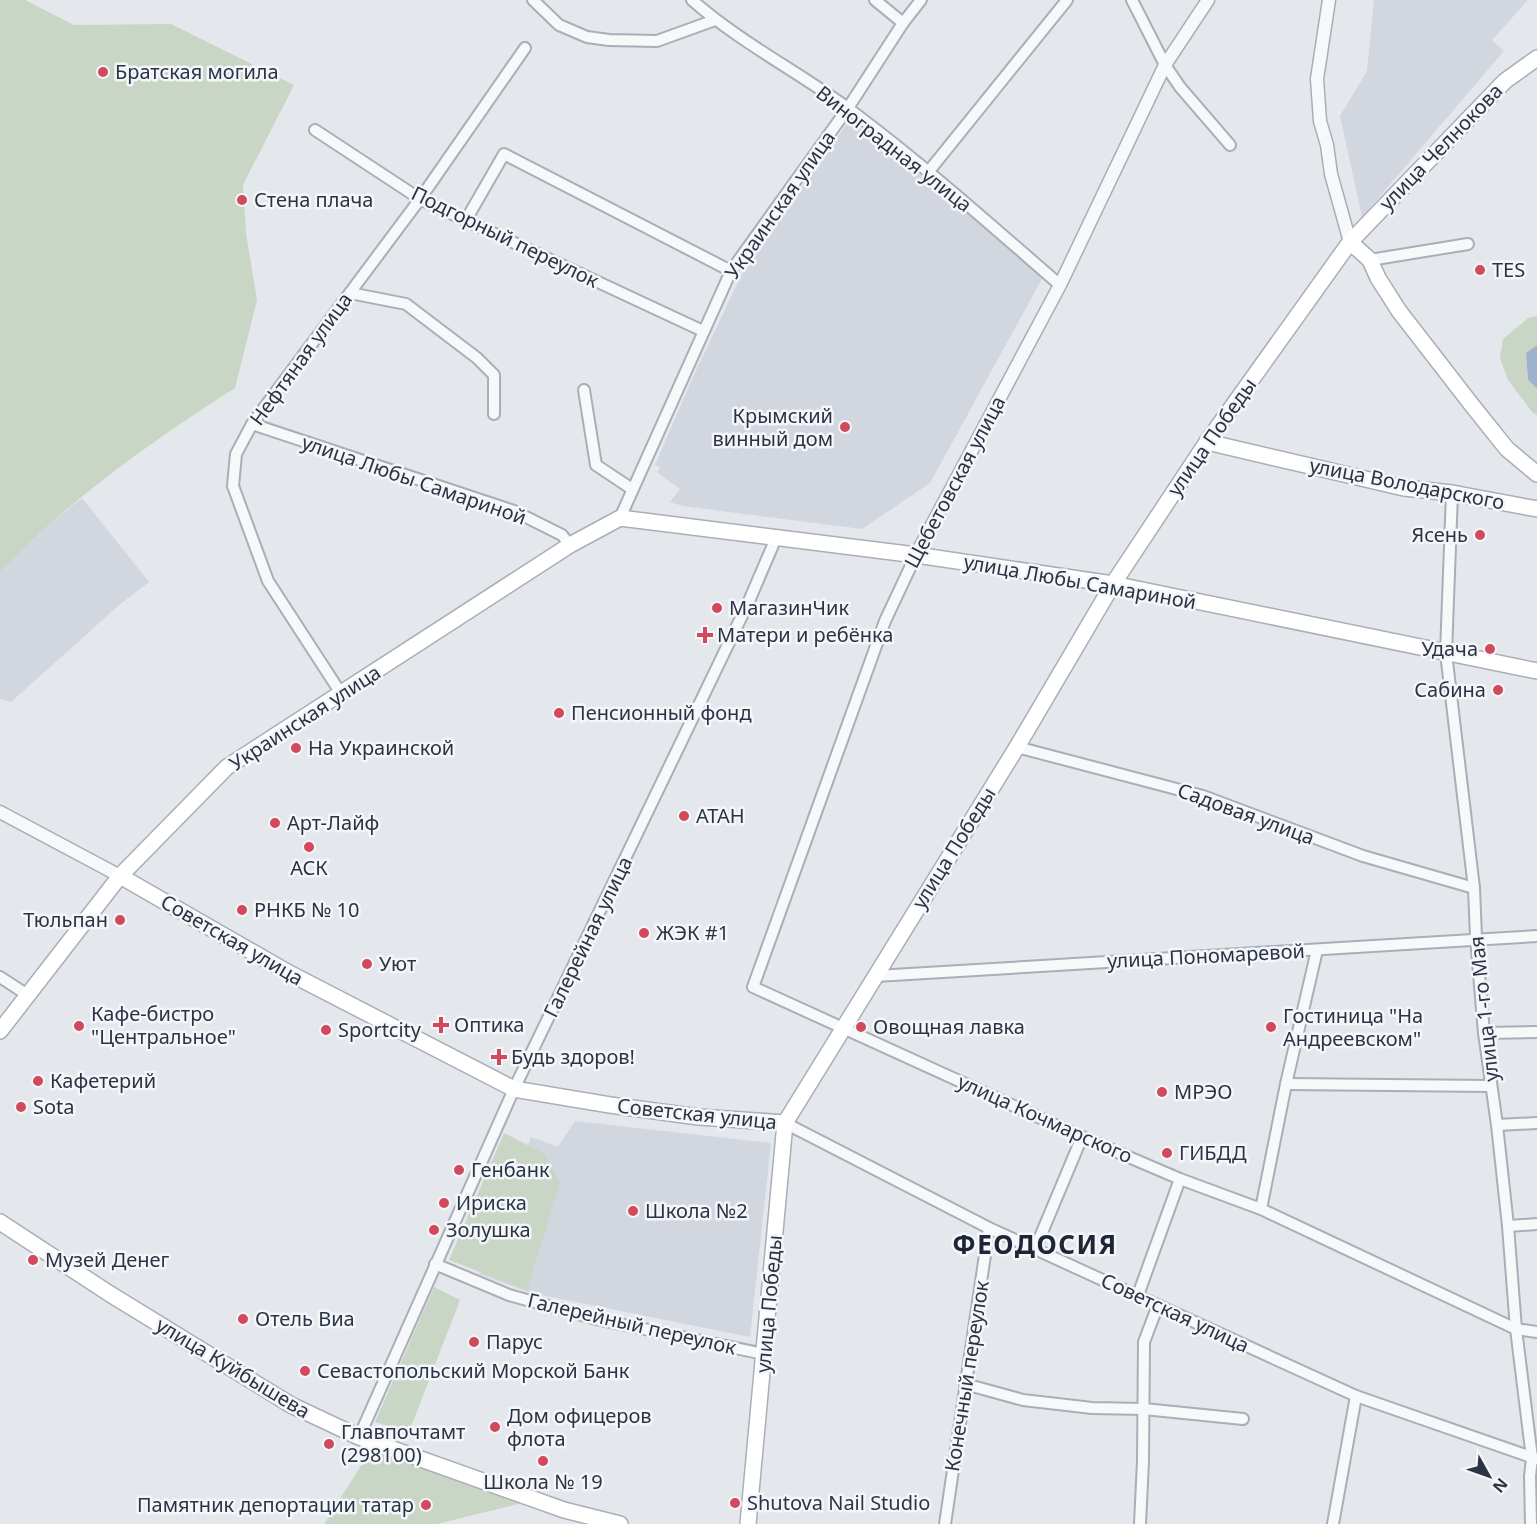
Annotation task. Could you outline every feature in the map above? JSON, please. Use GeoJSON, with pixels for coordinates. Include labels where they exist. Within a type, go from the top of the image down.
{"type":"FeatureCollection","features":[{"type":"Feature","properties":{"kind":"main road","name":"улица Челнокова"},"geometry":{"type":"LineString","coordinates":[[1350,242],[1505,81],[1537,58]]}},
{"type":"Feature","properties":{"kind":"main road"},"geometry":{"type":"LineString","coordinates":[[1350,242],[1370,260],[1378,278],[1399,311],[1507,449],[1537,474]]}},
{"type":"Feature","properties":{"kind":"main road","name":"улица Победы"},"geometry":{"type":"LineString","coordinates":[[748,1524],[785,1123],[1017,747],[1113,584],[1207,442],[1350,242]]}},
{"type":"Feature","properties":{"kind":"main road","name":"улица Володарского"},"geometry":{"type":"LineString","coordinates":[[1207,442],[1404,488],[1452,493],[1537,509]]}},
{"type":"Feature","properties":{"kind":"main road","name":"улица Любы Самариной"},"geometry":{"type":"LineString","coordinates":[[620,518],[916,555],[1113,584],[1537,671]]}},
{"type":"Feature","properties":{"kind":"main road","name":"Украинская улица"},"geometry":{"type":"LineString","coordinates":[[0,1030],[120,876],[227,767],[570,545],[620,518]]}},
{"type":"Feature","properties":{"kind":"main road","name":"Советская улица"},"geometry":{"type":"LineString","coordinates":[[120,876],[289,973],[514,1089],[578,1101],[688,1115],[785,1123]]}},
{"type":"Feature","properties":{"kind":"main road","name":"улица Куйбышева"},"geometry":{"type":"LineString","coordinates":[[0,1222],[275,1397],[359,1437],[564,1510],[620,1524]]}},
{"type":"Feature","properties":{"kind":"street"},"geometry":{"type":"LineString","coordinates":[[533,0],[559,25],[587,38],[657,41],[715,20]]}},
{"type":"Feature","properties":{"kind":"street","name":"Виноградная улица"},"geometry":{"type":"LineString","coordinates":[[692,0],[715,20],[848,108],[929,171],[1059,285]]}},
{"type":"Feature","properties":{"kind":"street"},"geometry":{"type":"LineString","coordinates":[[875,0],[903,23]]}},
{"type":"Feature","properties":{"kind":"street","name":"Украинская улица"},"geometry":{"type":"LineString","coordinates":[[620,518],[731,271],[848,108],[903,23],[921,0]]}},
{"type":"Feature","properties":{"kind":"street"},"geometry":{"type":"LineString","coordinates":[[929,171],[1067,0]]}},
{"type":"Feature","properties":{"kind":"street"},"geometry":{"type":"LineString","coordinates":[[1132,0],[1165,65],[1180,87],[1230,146]]}},
{"type":"Feature","properties":{"kind":"street","name":"Щебетовская улица"},"geometry":{"type":"LineString","coordinates":[[753,987],[885,621],[916,555],[1059,285],[1165,65],[1208,0]]}},
{"type":"Feature","properties":{"kind":"street"},"geometry":{"type":"LineString","coordinates":[[1329,0],[1317,79],[1320,121],[1327,145],[1331,174],[1350,242]]}},
{"type":"Feature","properties":{"kind":"street","name":"Нефтяная улица"},"geometry":{"type":"LineString","coordinates":[[342,694],[268,581],[233,486],[236,454],[252,424],[420,199],[525,48]]}},
{"type":"Feature","properties":{"kind":"street","name":"Подгорный переулок"},"geometry":{"type":"LineString","coordinates":[[315,130],[420,199],[703,331]]}},
{"type":"Feature","properties":{"kind":"street"},"geometry":{"type":"LineString","coordinates":[[466,220],[504,154],[731,271]]}},
{"type":"Feature","properties":{"kind":"street"},"geometry":{"type":"LineString","coordinates":[[1370,260],[1468,244]]}},
{"type":"Feature","properties":{"kind":"street"},"geometry":{"type":"LineString","coordinates":[[350,293],[406,304],[477,358],[494,375],[494,414]]}},
{"type":"Feature","properties":{"kind":"street"},"geometry":{"type":"LineString","coordinates":[[584,390],[596,465],[632,489]]}},
{"type":"Feature","properties":{"kind":"street","name":"улица Любы Самариной"},"geometry":{"type":"LineString","coordinates":[[252,424],[514,511],[562,535],[570,545]]}},
{"type":"Feature","properties":{"kind":"street","name":"улица 1-го Мая"},"geometry":{"type":"LineString","coordinates":[[1452,493],[1446,653],[1474,888],[1484,1034],[1509,1226],[1516,1329],[1534,1458],[1531,1524]]}},
{"type":"Feature","properties":{"kind":"street","name":"Галерейная улица"},"geometry":{"type":"LineString","coordinates":[[359,1437],[514,1089],[750,601],[776,538]]}},
{"type":"Feature","properties":{"kind":"street","name":"Садовая улица"},"geometry":{"type":"LineString","coordinates":[[1017,747],[1203,795],[1363,856],[1474,888]]}},
{"type":"Feature","properties":{"kind":"street","name":"Советская улица"},"geometry":{"type":"LineString","coordinates":[[0,812],[120,876]]}},
{"type":"Feature","properties":{"kind":"street","name":"улица Пономаревой"},"geometry":{"type":"LineString","coordinates":[[876,976],[1537,936]]}},
{"type":"Feature","properties":{"kind":"street"},"geometry":{"type":"LineString","coordinates":[[1261,1209],[1286,1084],[1317,950]]}},
{"type":"Feature","properties":{"kind":"street"},"geometry":{"type":"LineString","coordinates":[[0,977],[26,994]]}},
{"type":"Feature","properties":{"kind":"street","name":"улица Кочмарского"},"geometry":{"type":"LineString","coordinates":[[753,987],[1082,1137],[1180,1179],[1261,1209],[1516,1329],[1537,1332]]}},
{"type":"Feature","properties":{"kind":"street"},"geometry":{"type":"LineString","coordinates":[[1484,1034],[1537,1032]]}},
{"type":"Feature","properties":{"kind":"street"},"geometry":{"type":"LineString","coordinates":[[1286,1084],[1491,1086]]}},
{"type":"Feature","properties":{"kind":"street","name":"Советская улица"},"geometry":{"type":"LineString","coordinates":[[785,1123],[989,1228],[1356,1396],[1534,1458]]}},
{"type":"Feature","properties":{"kind":"street"},"geometry":{"type":"LineString","coordinates":[[1497,1125],[1537,1123]]}},
{"type":"Feature","properties":{"kind":"street"},"geometry":{"type":"LineString","coordinates":[[1035,1249],[1082,1137]]}},
{"type":"Feature","properties":{"kind":"street"},"geometry":{"type":"LineString","coordinates":[[1138,1295],[1180,1179]]}},
{"type":"Feature","properties":{"kind":"street"},"geometry":{"type":"LineString","coordinates":[[1509,1226],[1537,1224]]}},
{"type":"Feature","properties":{"kind":"street","name":"Конечный переулок"},"geometry":{"type":"LineString","coordinates":[[945,1524],[989,1228]]}},
{"type":"Feature","properties":{"kind":"street","name":"Галерейный переулок"},"geometry":{"type":"LineString","coordinates":[[435,1264],[509,1295],[596,1319],[764,1354]]}},
{"type":"Feature","properties":{"kind":"street"},"geometry":{"type":"LineString","coordinates":[[1140,1524],[1144,1342],[1158,1305]]}},
{"type":"Feature","properties":{"kind":"street"},"geometry":{"type":"LineString","coordinates":[[965,1384],[1023,1400],[1092,1408],[1144,1409],[1243,1419]]}},
{"type":"Feature","properties":{"kind":"street"},"geometry":{"type":"LineString","coordinates":[[1333,1524],[1356,1396]]}},
{"type":"Feature","properties":{"kind":"shaded area"},"geometry":{"type":"Polygon","coordinates":[[[1374,0],[1528,0],[1492,40],[1504,51],[1362,217],[1340,116],[1367,71],[1374,0]]]}},
{"type":"Feature","properties":{"kind":"shaded area"},"geometry":{"type":"Polygon","coordinates":[[[852,117],[1043,277],[930,483],[862,529],[683,506],[670,502],[680,489],[657,472],[660,467],[655,465],[693,377],[747,263],[852,117]]]}},
{"type":"Feature","properties":{"kind":"shaded area"},"geometry":{"type":"Polygon","coordinates":[[[82,498],[149,582],[119,605],[11,702],[0,699],[0,572],[53,521],[82,498]]]}},
{"type":"Feature","properties":{"kind":"shaded area","name":"Школа №2"},"geometry":{"type":"Polygon","coordinates":[[[575,1121],[771,1143],[750,1337],[531,1293],[479,1274],[531,1137],[558,1147],[575,1121]]]}},
{"type":"Feature","properties":{"kind":"green space"},"geometry":{"type":"Polygon","coordinates":[[[0,0],[25,0],[74,25],[171,24],[294,85],[243,185],[246,233],[257,300],[235,388],[164,435],[96,485],[53,521],[0,572],[0,0]]]}},
{"type":"Feature","properties":{"kind":"green space"},"geometry":{"type":"Polygon","coordinates":[[[1537,316],[1537,345],[1526,353],[1528,380],[1537,389],[1537,415],[1533,413],[1508,380],[1500,358],[1503,339],[1528,318],[1537,316]]]}},
{"type":"Feature","properties":{"kind":"green space"},"geometry":{"type":"Polygon","coordinates":[[[504,1133],[545,1154],[560,1183],[527,1290],[449,1260],[504,1133]]]}},
{"type":"Feature","properties":{"kind":"green space"},"geometry":{"type":"Polygon","coordinates":[[[434,1287],[460,1300],[409,1432],[375,1422],[434,1287]]]}},
{"type":"Feature","properties":{"kind":"green space"},"geometry":{"type":"Polygon","coordinates":[[[374,1445],[522,1503],[437,1524],[324,1524],[374,1445]]]}},
{"type":"Feature","properties":{"kind":"water"},"geometry":{"type":"Polygon","coordinates":[[[1537,345],[1537,389],[1528,380],[1526,353],[1537,345]]]}},
{"type":"Feature","properties":{"kind":"place","name":"Братская могила"},"geometry":{"type":"Point","coordinates":[103,72]}},
{"type":"Feature","properties":{"kind":"place","name":"Стена плача"},"geometry":{"type":"Point","coordinates":[242,200]}},
{"type":"Feature","properties":{"kind":"place","name":"TES"},"geometry":{"type":"Point","coordinates":[1480,270]}},
{"type":"Feature","properties":{"kind":"place","name":"Крымский винный дом"},"geometry":{"type":"Point","coordinates":[845,427]}},
{"type":"Feature","properties":{"kind":"place","name":"Ясень"},"geometry":{"type":"Point","coordinates":[1480,535]}},
{"type":"Feature","properties":{"kind":"place","name":"МагазинЧик"},"geometry":{"type":"Point","coordinates":[717,608]}},
{"type":"Feature","properties":{"kind":"place","name":"Матери и ребёнка"},"geometry":{"type":"Point","coordinates":[705,635]}},
{"type":"Feature","properties":{"kind":"place","name":"Удача"},"geometry":{"type":"Point","coordinates":[1490,649]}},
{"type":"Feature","properties":{"kind":"place","name":"Сабина"},"geometry":{"type":"Point","coordinates":[1498,690]}},
{"type":"Feature","properties":{"kind":"place","name":"Пенсионный фонд"},"geometry":{"type":"Point","coordinates":[559,713]}},
{"type":"Feature","properties":{"kind":"place","name":"На Украинской"},"geometry":{"type":"Point","coordinates":[296,748]}},
{"type":"Feature","properties":{"kind":"place","name":"АТАН"},"geometry":{"type":"Point","coordinates":[684,816]}},
{"type":"Feature","properties":{"kind":"place","name":"Арт-Лайф"},"geometry":{"type":"Point","coordinates":[275,823]}},
{"type":"Feature","properties":{"kind":"place","name":"АСК"},"geometry":{"type":"Point","coordinates":[309,847]}},
{"type":"Feature","properties":{"kind":"place","name":"РНКБ № 10"},"geometry":{"type":"Point","coordinates":[242,910]}},
{"type":"Feature","properties":{"kind":"place","name":"Тюльпан"},"geometry":{"type":"Point","coordinates":[120,920]}},
{"type":"Feature","properties":{"kind":"place","name":"ЖЭК #1"},"geometry":{"type":"Point","coordinates":[644,933]}},
{"type":"Feature","properties":{"kind":"place","name":"Уют"},"geometry":{"type":"Point","coordinates":[367,964]}},
{"type":"Feature","properties":{"kind":"place","name":"Оптика"},"geometry":{"type":"Point","coordinates":[441,1025]}},
{"type":"Feature","properties":{"kind":"place","name":"Кафе‐бистро \"Центральное\""},"geometry":{"type":"Point","coordinates":[79,1026]}},
{"type":"Feature","properties":{"kind":"place","name":"Овощная лавка"},"geometry":{"type":"Point","coordinates":[861,1027]}},
{"type":"Feature","properties":{"kind":"place","name":"Гостиница \"На Андреевском\""},"geometry":{"type":"Point","coordinates":[1271,1027]}},
{"type":"Feature","properties":{"kind":"place","name":"Sportcity"},"geometry":{"type":"Point","coordinates":[326,1030]}},
{"type":"Feature","properties":{"kind":"place","name":"Будь здоров!"},"geometry":{"type":"Point","coordinates":[499,1057]}},
{"type":"Feature","properties":{"kind":"place","name":"Кафетерий"},"geometry":{"type":"Point","coordinates":[38,1081]}},
{"type":"Feature","properties":{"kind":"place","name":"МРЭО"},"geometry":{"type":"Point","coordinates":[1162,1092]}},
{"type":"Feature","properties":{"kind":"place","name":"Sota"},"geometry":{"type":"Point","coordinates":[21,1107]}},
{"type":"Feature","properties":{"kind":"place","name":"ГИБДД"},"geometry":{"type":"Point","coordinates":[1167,1153]}},
{"type":"Feature","properties":{"kind":"place","name":"Генбанк"},"geometry":{"type":"Point","coordinates":[459,1170]}},
{"type":"Feature","properties":{"kind":"place","name":"Ириска"},"geometry":{"type":"Point","coordinates":[444,1203]}},
{"type":"Feature","properties":{"kind":"place","name":"Школа №2"},"geometry":{"type":"Point","coordinates":[633,1211]}},
{"type":"Feature","properties":{"kind":"place","name":"Золушка"},"geometry":{"type":"Point","coordinates":[434,1230]}},
{"type":"Feature","properties":{"kind":"place","name":"Музей Денег"},"geometry":{"type":"Point","coordinates":[33,1260]}},
{"type":"Feature","properties":{"kind":"place","name":"Отель Виа"},"geometry":{"type":"Point","coordinates":[243,1319]}},
{"type":"Feature","properties":{"kind":"place","name":"Парус"},"geometry":{"type":"Point","coordinates":[474,1342]}},
{"type":"Feature","properties":{"kind":"place","name":"Севастопольский Морской Банк"},"geometry":{"type":"Point","coordinates":[305,1371]}},
{"type":"Feature","properties":{"kind":"place","name":"Дом офицеров флота"},"geometry":{"type":"Point","coordinates":[495,1427]}},
{"type":"Feature","properties":{"kind":"place","name":"Главпочтамт (298100)"},"geometry":{"type":"Point","coordinates":[329,1444]}},
{"type":"Feature","properties":{"kind":"place","name":"Школа № 19"},"geometry":{"type":"Point","coordinates":[543,1461]}},
{"type":"Feature","properties":{"kind":"place","name":"Shutova Nail Studio"},"geometry":{"type":"Point","coordinates":[735,1503]}},
{"type":"Feature","properties":{"kind":"place","name":"Памятник депортации татар"},"geometry":{"type":"Point","coordinates":[426,1505]}},
{"type":"Feature","properties":{"kind":"district","name":"ФЕОДОСИЯ"},"geometry":{"type":"Point","coordinates":[1035,1245]}}]}
